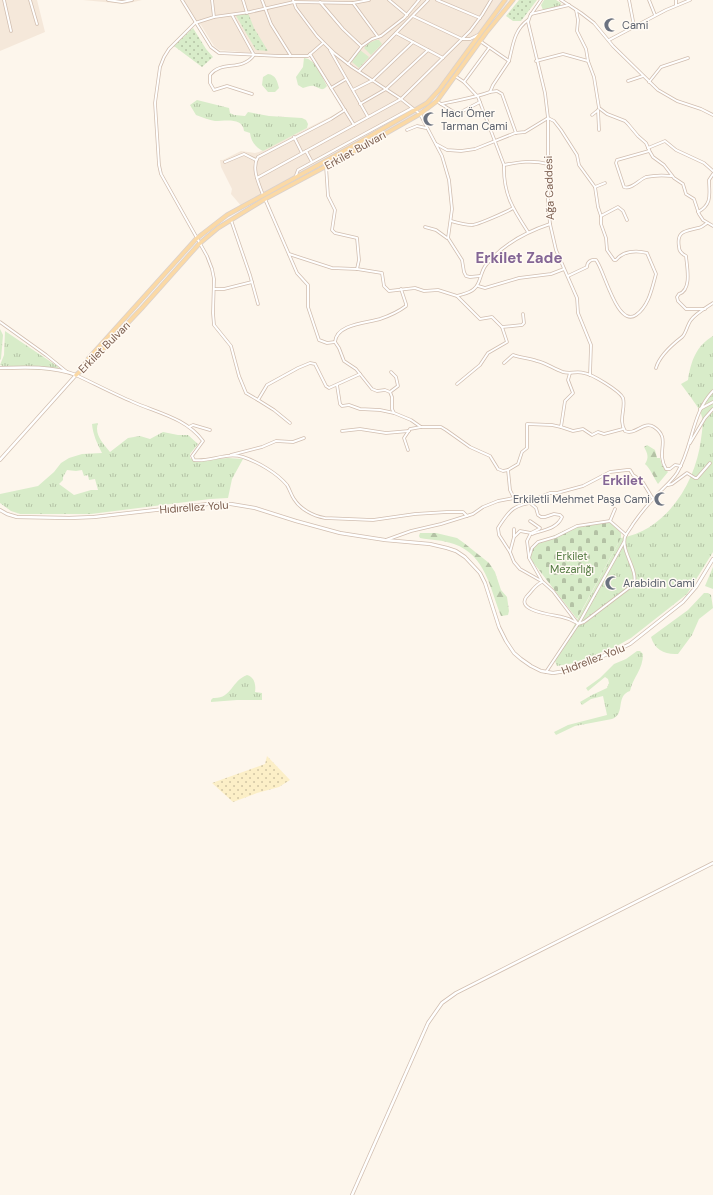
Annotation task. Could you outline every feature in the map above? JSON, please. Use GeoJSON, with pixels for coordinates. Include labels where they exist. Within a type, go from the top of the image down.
{"type":"FeatureCollection","features":[{"type":"Feature","properties":{"kind":"main road","name":"Erkilet Bulvarı"},"geometry":{"type":"LineString","coordinates":[[76,376],[88,359],[196,239],[227,215],[360,142],[427,102],[439,90],[505,0]]}},
{"type":"Feature","properties":{"kind":"main road","name":"Erkilet Bulvarı"},"geometry":{"type":"LineString","coordinates":[[76,376],[92,362],[199,244],[218,228],[265,199],[420,114],[437,101],[480,41],[513,0]]}},
{"type":"Feature","properties":{"kind":"street"},"geometry":{"type":"LineString","coordinates":[[4,0],[11,31]]}},
{"type":"Feature","properties":{"kind":"street"},"geometry":{"type":"LineString","coordinates":[[30,0],[37,24]]}},
{"type":"Feature","properties":{"kind":"street"},"geometry":{"type":"LineString","coordinates":[[108,0],[132,0]]}},
{"type":"Feature","properties":{"kind":"street"},"geometry":{"type":"LineString","coordinates":[[182,0],[211,47],[215,51],[221,53],[308,56],[323,43]]}},
{"type":"Feature","properties":{"kind":"street"},"geometry":{"type":"LineString","coordinates":[[212,0],[214,17]]}},
{"type":"Feature","properties":{"kind":"street"},"geometry":{"type":"LineString","coordinates":[[243,0],[247,13]]}},
{"type":"Feature","properties":{"kind":"street"},"geometry":{"type":"LineString","coordinates":[[262,0],[264,9],[271,24],[291,56]]}},
{"type":"Feature","properties":{"kind":"street"},"geometry":{"type":"LineString","coordinates":[[290,423],[274,410],[246,393],[238,376],[231,346],[214,324],[212,313],[214,279],[212,269],[160,171],[156,103],[158,76],[162,59],[172,46],[195,23],[214,17],[247,13],[293,1],[353,2],[369,0]]}},
{"type":"Feature","properties":{"kind":"street"},"geometry":{"type":"LineString","coordinates":[[390,0],[407,15]]}},
{"type":"Feature","properties":{"kind":"street"},"geometry":{"type":"LineString","coordinates":[[348,64],[362,46],[381,36],[394,26],[407,15],[419,0]]}},
{"type":"Feature","properties":{"kind":"street"},"geometry":{"type":"LineString","coordinates":[[359,71],[428,0]]}},
{"type":"Feature","properties":{"kind":"street"},"geometry":{"type":"LineString","coordinates":[[437,0],[480,18]]}},
{"type":"Feature","properties":{"kind":"street"},"geometry":{"type":"LineString","coordinates":[[257,178],[401,99],[462,39],[480,18],[491,0]]}},
{"type":"Feature","properties":{"kind":"street"},"geometry":{"type":"LineString","coordinates":[[490,92],[509,61],[517,32],[528,20],[541,0]]}},
{"type":"Feature","properties":{"kind":"street"},"geometry":{"type":"LineString","coordinates":[[560,0],[594,23],[658,90],[672,99],[701,109],[713,115]]}},
{"type":"Feature","properties":{"kind":"street"},"geometry":{"type":"LineString","coordinates":[[629,0],[634,26]]}},
{"type":"Feature","properties":{"kind":"street"},"geometry":{"type":"LineString","coordinates":[[649,0],[655,15]]}},
{"type":"Feature","properties":{"kind":"street"},"geometry":{"type":"LineString","coordinates":[[609,40],[676,4],[690,0]]}},
{"type":"Feature","properties":{"kind":"street"},"geometry":{"type":"LineString","coordinates":[[293,1],[296,8],[328,48],[348,64],[401,99],[420,114],[444,162],[449,180],[452,198],[451,221],[448,239]]}},
{"type":"Feature","properties":{"kind":"street"},"geometry":{"type":"LineString","coordinates":[[320,2],[343,30],[362,46]]}},
{"type":"Feature","properties":{"kind":"street"},"geometry":{"type":"LineString","coordinates":[[353,2],[378,37]]}},
{"type":"Feature","properties":{"kind":"street"},"geometry":{"type":"LineString","coordinates":[[531,14],[569,5]]}},
{"type":"Feature","properties":{"kind":"street"},"geometry":{"type":"LineString","coordinates":[[576,10],[578,33],[586,49],[588,61],[594,78],[599,130]]}},
{"type":"Feature","properties":{"kind":"street"},"geometry":{"type":"LineString","coordinates":[[232,15],[254,55]]}},
{"type":"Feature","properties":{"kind":"street"},"geometry":{"type":"LineString","coordinates":[[413,16],[462,39],[472,38],[481,32]]}},
{"type":"Feature","properties":{"kind":"street","name":"Ağa Caddesi"},"geometry":{"type":"LineString","coordinates":[[528,20],[536,61],[545,93],[548,118],[548,201],[550,224],[556,250],[577,298],[578,313],[591,345],[590,375]]}},
{"type":"Feature","properties":{"kind":"street"},"geometry":{"type":"LineString","coordinates":[[394,26],[397,32],[443,58]]}},
{"type":"Feature","properties":{"kind":"street"},"geometry":{"type":"LineString","coordinates":[[480,41],[509,61]]}},
{"type":"Feature","properties":{"kind":"street"},"geometry":{"type":"LineString","coordinates":[[353,90],[372,80],[413,42]]}},
{"type":"Feature","properties":{"kind":"street"},"geometry":{"type":"LineString","coordinates":[[328,48],[368,117]]}},
{"type":"Feature","properties":{"kind":"street"},"geometry":{"type":"LineString","coordinates":[[464,82],[489,48]]}},
{"type":"Feature","properties":{"kind":"street"},"geometry":{"type":"LineString","coordinates":[[360,104],[386,89],[428,50]]}},
{"type":"Feature","properties":{"kind":"street"},"geometry":{"type":"LineString","coordinates":[[310,54],[354,125]]}},
{"type":"Feature","properties":{"kind":"street"},"geometry":{"type":"LineString","coordinates":[[536,61],[563,54],[588,61]]}},
{"type":"Feature","properties":{"kind":"street"},"geometry":{"type":"LineString","coordinates":[[252,94],[228,86],[214,90],[209,79],[211,74],[218,68],[241,65],[250,60],[254,55]]}},
{"type":"Feature","properties":{"kind":"street"},"geometry":{"type":"LineString","coordinates":[[649,82],[661,67],[688,58]]}},
{"type":"Feature","properties":{"kind":"street"},"geometry":{"type":"LineString","coordinates":[[455,76],[464,82],[478,97],[504,165],[509,199],[513,208],[529,232]]}},
{"type":"Feature","properties":{"kind":"street"},"geometry":{"type":"LineString","coordinates":[[628,81],[643,76]]}},
{"type":"Feature","properties":{"kind":"street"},"geometry":{"type":"LineString","coordinates":[[331,88],[346,80]]}},
{"type":"Feature","properties":{"kind":"street"},"geometry":{"type":"LineString","coordinates":[[441,104],[478,97],[496,91],[502,94],[516,133]]}},
{"type":"Feature","properties":{"kind":"street"},"geometry":{"type":"LineString","coordinates":[[437,101],[457,114],[480,102]]}},
{"type":"Feature","properties":{"kind":"street"},"geometry":{"type":"LineString","coordinates":[[295,178],[298,170],[414,109]]}},
{"type":"Feature","properties":{"kind":"street"},"geometry":{"type":"LineString","coordinates":[[592,115],[598,109]]}},
{"type":"Feature","properties":{"kind":"street"},"geometry":{"type":"LineString","coordinates":[[598,109],[625,121],[640,139],[646,143],[648,150],[655,159],[666,167],[673,176],[684,185],[686,194],[693,198],[701,218],[713,226]]}},
{"type":"Feature","properties":{"kind":"street"},"geometry":{"type":"LineString","coordinates":[[335,342],[327,343],[319,340],[308,307],[308,285],[297,273],[265,199],[257,178],[256,160],[260,155],[345,110]]}},
{"type":"Feature","properties":{"kind":"street"},"geometry":{"type":"LineString","coordinates":[[435,144],[447,150],[461,151],[475,149],[516,133],[525,132],[548,118],[554,121],[577,155],[579,165],[596,187],[601,224],[606,238],[606,249],[614,260],[625,252],[647,253],[656,274],[645,306],[639,313],[632,317],[628,317],[624,314],[609,290],[596,260],[589,261],[587,267],[567,276]]}},
{"type":"Feature","properties":{"kind":"street"},"geometry":{"type":"LineString","coordinates":[[407,130],[417,126],[428,129]]}},
{"type":"Feature","properties":{"kind":"street"},"geometry":{"type":"LineString","coordinates":[[294,138],[302,153]]}},
{"type":"Feature","properties":{"kind":"street"},"geometry":{"type":"LineString","coordinates":[[673,176],[651,176],[644,178],[629,187],[624,186],[616,163],[617,160],[648,150],[665,141],[676,150],[704,163],[713,173],[709,180],[709,199],[706,206],[698,212]]}},
{"type":"Feature","properties":{"kind":"street"},"geometry":{"type":"LineString","coordinates":[[306,151],[312,162]]}},
{"type":"Feature","properties":{"kind":"street"},"geometry":{"type":"LineString","coordinates":[[225,162],[244,154],[256,160]]}},
{"type":"Feature","properties":{"kind":"street"},"geometry":{"type":"LineString","coordinates":[[504,165],[525,161],[548,164]]}},
{"type":"Feature","properties":{"kind":"street"},"geometry":{"type":"LineString","coordinates":[[326,166],[329,198],[335,210],[332,230],[357,238],[359,260],[357,269]]}},
{"type":"Feature","properties":{"kind":"street"},"geometry":{"type":"LineString","coordinates":[[596,187],[605,183]]}},
{"type":"Feature","properties":{"kind":"street"},"geometry":{"type":"LineString","coordinates":[[601,216],[618,207],[623,211],[627,220]]}},
{"type":"Feature","properties":{"kind":"street"},"geometry":{"type":"LineString","coordinates":[[451,221],[475,225],[494,216],[505,213],[513,208]]}},
{"type":"Feature","properties":{"kind":"street"},"geometry":{"type":"LineString","coordinates":[[231,220],[258,304]]}},
{"type":"Feature","properties":{"kind":"street"},"geometry":{"type":"LineString","coordinates":[[705,309],[686,309],[678,301],[677,297],[686,288],[688,271],[686,256],[682,254],[679,249],[679,237],[684,232],[693,228],[699,228],[707,223]]}},
{"type":"Feature","properties":{"kind":"street"},"geometry":{"type":"LineString","coordinates":[[457,296],[473,290],[478,286],[480,276],[485,266],[512,241],[529,232],[550,224]]}},
{"type":"Feature","properties":{"kind":"street"},"geometry":{"type":"LineString","coordinates":[[426,228],[436,230],[448,239],[462,260],[466,276],[480,276]]}},
{"type":"Feature","properties":{"kind":"street"},"geometry":{"type":"LineString","coordinates":[[289,254],[328,267],[357,269],[382,274],[383,285],[389,291],[415,288],[424,291],[438,290],[457,296],[480,319],[492,317],[502,327],[507,342],[488,353],[480,365],[457,384]]}},
{"type":"Feature","properties":{"kind":"street"},"geometry":{"type":"LineString","coordinates":[[478,286],[485,288],[519,278],[551,274],[564,268]]}},
{"type":"Feature","properties":{"kind":"street"},"geometry":{"type":"LineString","coordinates":[[214,289],[224,289],[252,282]]}},
{"type":"Feature","properties":{"kind":"street"},"geometry":{"type":"LineString","coordinates":[[390,392],[372,389],[355,367],[344,361],[335,342],[337,335],[344,329],[379,319],[406,306],[401,289]]}},
{"type":"Feature","properties":{"kind":"street"},"geometry":{"type":"LineString","coordinates":[[656,368],[670,347],[683,336],[692,319],[713,303]]}},
{"type":"Feature","properties":{"kind":"street"},"geometry":{"type":"LineString","coordinates":[[502,327],[522,325],[524,323],[523,314]]}},
{"type":"Feature","properties":{"kind":"street"},"geometry":{"type":"LineString","coordinates":[[0,322],[56,362],[67,372]]}},
{"type":"Feature","properties":{"kind":"street"},"geometry":{"type":"LineString","coordinates":[[504,363],[514,355],[537,361],[561,371],[570,373],[581,372],[590,375],[622,396],[623,429]]}},
{"type":"Feature","properties":{"kind":"street"},"geometry":{"type":"LineString","coordinates":[[258,400],[267,385],[310,363],[315,364],[327,388],[360,374]]}},
{"type":"Feature","properties":{"kind":"street"},"geometry":{"type":"LineString","coordinates":[[0,368],[29,368],[67,372],[130,401],[174,418],[189,427],[203,441],[194,452],[192,457],[193,460],[204,461],[262,447],[276,441],[293,442],[304,438]]}},
{"type":"Feature","properties":{"kind":"street"},"geometry":{"type":"LineString","coordinates":[[390,392],[398,386],[396,377],[391,372]]}},
{"type":"Feature","properties":{"kind":"street"},"geometry":{"type":"LineString","coordinates":[[561,427],[565,401],[573,393],[568,380],[570,373]]}},
{"type":"Feature","properties":{"kind":"street"},"geometry":{"type":"LineString","coordinates":[[0,460],[76,376]]}},
{"type":"Feature","properties":{"kind":"street"},"geometry":{"type":"LineString","coordinates":[[337,385],[340,404],[342,406],[349,405],[362,409],[395,413],[411,420],[421,427]]}},
{"type":"Feature","properties":{"kind":"street"},"geometry":{"type":"LineString","coordinates":[[546,672],[578,624],[624,542],[626,535],[653,499],[668,485],[681,466],[699,410],[713,391]]}},
{"type":"Feature","properties":{"kind":"street"},"geometry":{"type":"LineString","coordinates":[[390,392],[392,397],[392,409],[395,413]]}},
{"type":"Feature","properties":{"kind":"street"},"geometry":{"type":"LineString","coordinates":[[699,410],[713,402]]}},
{"type":"Feature","properties":{"kind":"street"},"geometry":{"type":"LineString","coordinates":[[688,446],[705,418],[713,409]]}},
{"type":"Feature","properties":{"kind":"street"},"geometry":{"type":"LineString","coordinates":[[342,431],[360,429],[386,433],[409,431],[410,429],[421,427],[441,427],[470,447],[490,456],[495,466],[499,470],[508,470],[518,464],[522,452],[527,448],[526,424],[552,425],[573,431],[583,429],[592,435],[599,432],[604,434],[623,429],[626,432],[630,432],[646,425],[653,426],[660,432],[663,438],[661,457],[666,469],[670,469],[675,465],[681,466]]}},
{"type":"Feature","properties":{"kind":"street"},"geometry":{"type":"LineString","coordinates":[[189,427],[194,425],[210,430]]}},
{"type":"Feature","properties":{"kind":"street"},"geometry":{"type":"LineString","coordinates":[[408,450],[404,438],[409,431]]}},
{"type":"Feature","properties":{"kind":"street"},"geometry":{"type":"LineString","coordinates":[[228,456],[244,457],[266,468],[287,486],[294,501],[311,514],[321,518],[373,520],[415,514],[447,512],[463,512],[467,516]]}},
{"type":"Feature","properties":{"kind":"street"},"geometry":{"type":"LineString","coordinates":[[668,485],[672,484],[686,474],[697,478],[710,463]]}},
{"type":"Feature","properties":{"kind":"street"},"geometry":{"type":"LineString","coordinates":[[508,470],[510,490],[514,498]]}},
{"type":"Feature","properties":{"kind":"street"},"geometry":{"type":"LineString","coordinates":[[578,624],[553,591],[543,582],[520,569],[499,535],[498,528],[513,508],[521,504],[535,502],[536,499],[550,493],[584,486],[610,472],[628,470],[642,481],[653,499]]}},
{"type":"Feature","properties":{"kind":"street"},"geometry":{"type":"LineString","coordinates":[[385,540],[410,531],[473,514],[490,504],[514,498],[536,499]]}},
{"type":"Feature","properties":{"kind":"street"},"geometry":{"type":"LineString","coordinates":[[514,537],[520,531],[531,533],[553,528],[559,523],[562,517],[554,514],[541,517],[538,515],[536,508],[530,503]]}},
{"type":"Feature","properties":{"kind":"street","name":"Hıdırellez Yolu"},"geometry":{"type":"LineString","coordinates":[[0,510],[17,517],[69,518],[114,515],[208,504],[231,504],[255,508],[333,531],[385,540]]}},
{"type":"Feature","properties":{"kind":"street"},"geometry":{"type":"LineString","coordinates":[[610,521],[614,509]]}},
{"type":"Feature","properties":{"kind":"street"},"geometry":{"type":"LineString","coordinates":[[530,521],[540,528],[531,533],[527,541],[529,557],[543,582]]}},
{"type":"Feature","properties":{"kind":"street"},"geometry":{"type":"LineString","coordinates":[[610,521],[626,535]]}},
{"type":"Feature","properties":{"kind":"street"},"geometry":{"type":"LineString","coordinates":[[529,557],[532,548],[538,542],[562,534],[577,526],[610,521]]}},
{"type":"Feature","properties":{"kind":"street"},"geometry":{"type":"LineString","coordinates":[[510,552],[514,537],[514,529]]}},
{"type":"Feature","properties":{"kind":"street","name":"Hıdrellez Yolu"},"geometry":{"type":"LineString","coordinates":[[385,540],[442,546],[465,557],[477,568],[484,579],[499,627],[509,645],[524,662],[534,668],[546,672],[557,673],[620,650],[630,644],[674,610],[687,597],[699,582],[713,559]]}},
{"type":"Feature","properties":{"kind":"street"},"geometry":{"type":"LineString","coordinates":[[543,582],[536,585],[526,597],[526,605],[538,613],[563,617],[578,624],[584,622],[634,584],[634,577],[624,542]]}},
{"type":"Feature","properties":{"kind":"street"},"geometry":{"type":"LineString","coordinates":[[352,1195],[403,1083],[425,1028],[444,1001],[453,994],[713,863]]}},
{"type":"Feature","properties":{"kind":"shaded area"},"geometry":{"type":"Polygon","coordinates":[[[0,0],[37,0],[45,32],[0,51],[0,0]]]}},
{"type":"Feature","properties":{"kind":"shaded area"},"geometry":{"type":"Polygon","coordinates":[[[83,0],[142,0],[125,4],[83,0]]]}},
{"type":"Feature","properties":{"kind":"shaded area"},"geometry":{"type":"Polygon","coordinates":[[[180,0],[509,0],[442,91],[428,106],[359,146],[243,208],[231,194],[232,189],[221,167],[220,160],[241,151],[255,153],[259,152],[344,110],[310,54],[308,58],[254,57],[252,53],[219,50],[214,46],[201,25],[192,19],[180,0]]]}},
{"type":"Feature","properties":{"kind":"green space"},"geometry":{"type":"Polygon","coordinates":[[[519,0],[537,0],[521,21],[513,21],[506,16],[519,0]]]}},
{"type":"Feature","properties":{"kind":"green space"},"geometry":{"type":"Polygon","coordinates":[[[544,0],[556,0],[561,3],[560,6],[543,10],[541,5],[544,0]]]}},
{"type":"Feature","properties":{"kind":"green space"},"geometry":{"type":"Polygon","coordinates":[[[248,13],[254,28],[268,51],[256,50],[235,14],[248,13]]]}},
{"type":"Feature","properties":{"kind":"green space"},"geometry":{"type":"Polygon","coordinates":[[[193,28],[206,49],[213,57],[202,67],[174,46],[193,28]]]}},
{"type":"Feature","properties":{"kind":"green space"},"geometry":{"type":"Polygon","coordinates":[[[379,40],[382,44],[371,55],[364,48],[369,43],[379,40]]]}},
{"type":"Feature","properties":{"kind":"green space"},"geometry":{"type":"Polygon","coordinates":[[[360,50],[369,57],[359,68],[352,62],[360,50]]]}},
{"type":"Feature","properties":{"kind":"green space"},"geometry":{"type":"Polygon","coordinates":[[[304,58],[312,62],[321,73],[327,86],[324,89],[314,86],[303,88],[298,85],[296,77],[303,67],[304,58]]]}},
{"type":"Feature","properties":{"kind":"green space"},"geometry":{"type":"Polygon","coordinates":[[[268,74],[273,76],[277,81],[279,88],[275,92],[268,92],[262,85],[263,77],[268,74]]]}},
{"type":"Feature","properties":{"kind":"green space"},"geometry":{"type":"Polygon","coordinates":[[[197,100],[229,108],[230,113],[234,115],[245,116],[248,112],[269,116],[302,118],[306,120],[308,124],[307,128],[263,151],[254,144],[250,133],[244,131],[243,127],[237,122],[228,120],[215,121],[196,115],[190,105],[197,100]]]}},
{"type":"Feature","properties":{"kind":"green space"},"geometry":{"type":"Polygon","coordinates":[[[0,329],[3,335],[0,360],[0,329]]]}},
{"type":"Feature","properties":{"kind":"green space"},"geometry":{"type":"Polygon","coordinates":[[[5,331],[57,366],[61,371],[9,368],[0,365],[4,355],[5,331]]]}},
{"type":"Feature","properties":{"kind":"green space"},"geometry":{"type":"Polygon","coordinates":[[[713,336],[713,552],[687,594],[631,638],[615,647],[574,663],[557,666],[555,661],[621,538],[637,533],[652,525],[676,502],[686,487],[698,455],[703,423],[700,411],[681,384],[688,380],[693,360],[698,349],[713,336]]]}},
{"type":"Feature","properties":{"kind":"green space"},"geometry":{"type":"Polygon","coordinates":[[[98,423],[98,435],[110,452],[128,438],[140,436],[150,439],[163,432],[188,435],[198,444],[190,454],[190,458],[195,461],[228,458],[243,459],[232,479],[228,498],[91,514],[20,514],[11,511],[0,503],[0,494],[38,486],[54,472],[61,463],[69,458],[82,454],[102,453],[94,435],[92,424],[98,423]],[[67,470],[63,480],[59,484],[74,495],[91,490],[98,490],[95,479],[89,480],[88,475],[84,476],[82,470],[67,470]]]}},
{"type":"Feature","properties":{"kind":"green space"},"geometry":{"type":"Polygon","coordinates":[[[647,445],[655,450],[657,458],[660,458],[662,465],[668,472],[658,484],[645,464],[648,456],[644,447],[647,445]]]}},
{"type":"Feature","properties":{"kind":"green space","name":"Erkilet Mezarlığı"},"geometry":{"type":"Polygon","coordinates":[[[610,522],[621,533],[621,538],[577,619],[532,561],[529,553],[533,545],[575,526],[610,522]]]}},
{"type":"Feature","properties":{"kind":"green space"},"geometry":{"type":"Polygon","coordinates":[[[420,533],[436,533],[457,538],[489,563],[495,572],[501,590],[507,597],[509,611],[508,615],[501,616],[490,584],[480,564],[473,556],[465,549],[454,544],[420,538],[420,533]]]}},
{"type":"Feature","properties":{"kind":"green space"},"geometry":{"type":"Polygon","coordinates":[[[713,567],[713,589],[705,586],[713,567]]]}},
{"type":"Feature","properties":{"kind":"green space"},"geometry":{"type":"Polygon","coordinates":[[[704,593],[711,595],[713,608],[699,619],[692,635],[678,654],[669,654],[661,651],[655,645],[651,637],[688,610],[704,593]]]}},
{"type":"Feature","properties":{"kind":"green space"},"geometry":{"type":"Polygon","coordinates":[[[637,651],[640,651],[643,654],[643,660],[630,691],[625,693],[621,701],[619,713],[616,717],[575,726],[556,735],[554,732],[568,725],[607,715],[603,696],[591,699],[582,705],[580,702],[607,688],[609,683],[608,679],[605,677],[588,691],[586,688],[600,678],[614,664],[626,659],[637,651]]]}},
{"type":"Feature","properties":{"kind":"green space"},"geometry":{"type":"Polygon","coordinates":[[[247,675],[253,680],[255,692],[262,693],[262,700],[211,702],[213,698],[219,698],[228,693],[238,681],[247,675]]]}},
{"type":"Feature","properties":{"kind":"sand"},"geometry":{"type":"Polygon","coordinates":[[[267,756],[290,780],[279,787],[233,802],[212,783],[265,764],[267,756]]]}},
{"type":"Feature","properties":{"kind":"place","name":"Cami"},"geometry":{"type":"Point","coordinates":[611,25]}},
{"type":"Feature","properties":{"kind":"place","name":"Hacı Ömer Tarman Cami"},"geometry":{"type":"Point","coordinates":[430,119]}},
{"type":"Feature","properties":{"kind":"place","name":"Erkiletli Mehmet Paşa Cami"},"geometry":{"type":"Point","coordinates":[661,499]}},
{"type":"Feature","properties":{"kind":"place","name":"Arabidin Cami"},"geometry":{"type":"Point","coordinates":[612,583]}},
{"type":"Feature","properties":{"kind":"district","name":"Erkilet Zade"},"geometry":{"type":"Point","coordinates":[519,258]}},
{"type":"Feature","properties":{"kind":"district","name":"Erkilet"},"geometry":{"type":"Point","coordinates":[623,480]}}]}
